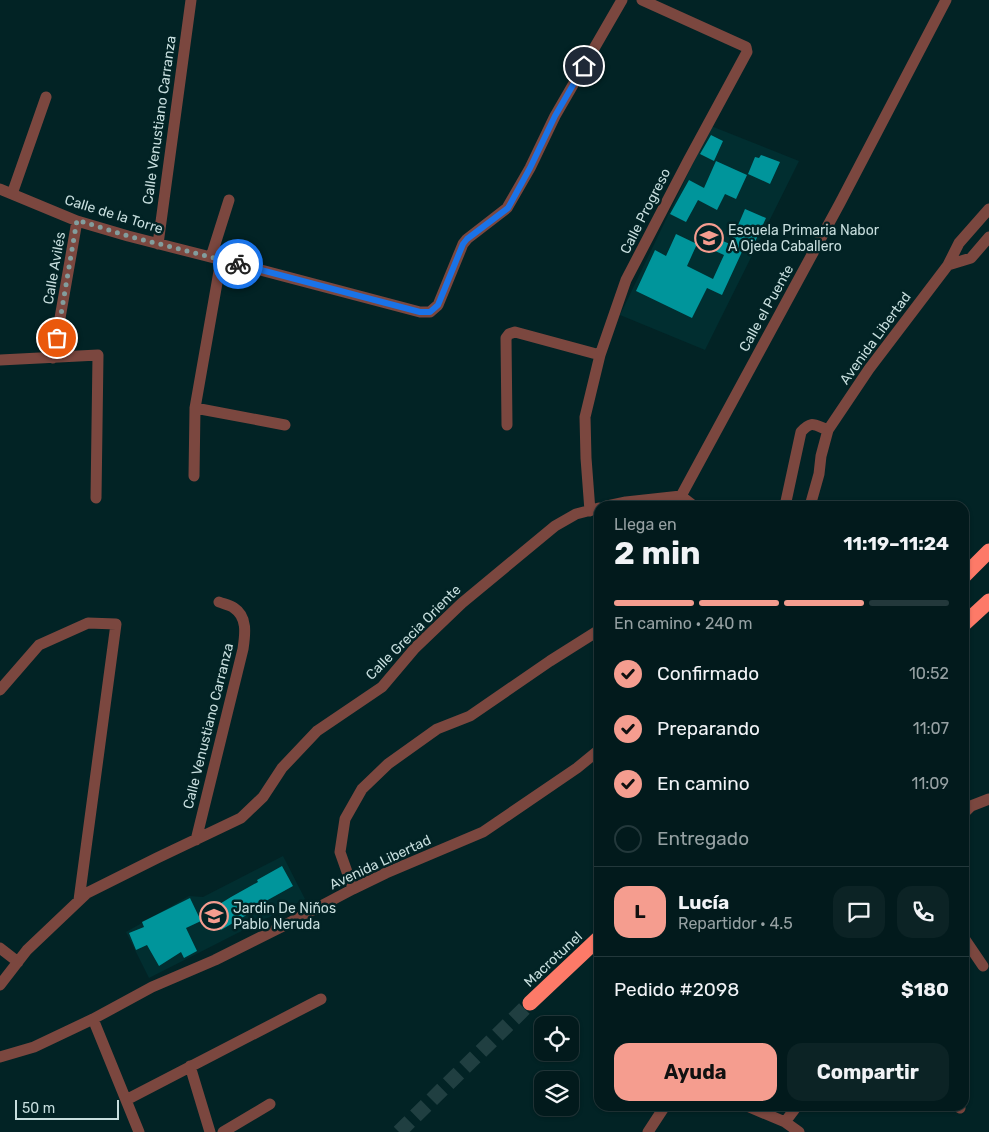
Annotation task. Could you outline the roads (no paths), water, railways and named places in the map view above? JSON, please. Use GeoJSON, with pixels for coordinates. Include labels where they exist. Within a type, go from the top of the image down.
{"type":"FeatureCollection","features":[{"type":"Feature","properties":{"kind":"highway"},"geometry":{"type":"LineString","coordinates":[[969,571],[989,551]]}},
{"type":"Feature","properties":{"kind":"highway"},"geometry":{"type":"LineString","coordinates":[[969,620],[989,602]]}},
{"type":"Feature","properties":{"kind":"highway","name":"Macrotunel"},"geometry":{"type":"LineString","coordinates":[[530,1003],[594,943]]}},
{"type":"Feature","properties":{"kind":"street","name":"Calle Venustiano Carranza"},"geometry":{"type":"LineString","coordinates":[[158,244],[191,0]]}},
{"type":"Feature","properties":{"kind":"street","name":"Calle de la Torre"},"geometry":{"type":"LineString","coordinates":[[0,189],[77,220],[128,236],[420,312],[430,312],[438,305],[463,244],[508,208],[555,116],[622,0]]}},
{"type":"Feature","properties":{"kind":"street","name":"Calle Progreso"},"geometry":{"type":"LineString","coordinates":[[594,510],[586,458],[585,417],[600,355],[626,280],[747,52],[746,47],[642,0]]}},
{"type":"Feature","properties":{"kind":"street","name":"Calle el Puente"},"geometry":{"type":"LineString","coordinates":[[680,496],[840,203],[946,0]]}},
{"type":"Feature","properties":{"kind":"street"},"geometry":{"type":"LineString","coordinates":[[12,194],[46,97]]}},
{"type":"Feature","properties":{"kind":"street"},"geometry":{"type":"LineString","coordinates":[[194,476],[195,408],[216,258],[229,200]]}},
{"type":"Feature","properties":{"kind":"street","name":"Avenida Libertad"},"geometry":{"type":"LineString","coordinates":[[811,501],[828,430],[869,369],[948,265],[958,243],[989,209]]}},
{"type":"Feature","properties":{"kind":"street","name":"Calle Avilés"},"geometry":{"type":"LineString","coordinates":[[53,358],[77,220]]}},
{"type":"Feature","properties":{"kind":"street"},"geometry":{"type":"LineString","coordinates":[[948,265],[971,258],[989,237]]}},
{"type":"Feature","properties":{"kind":"street"},"geometry":{"type":"LineString","coordinates":[[507,425],[506,338],[509,334],[515,332],[600,355]]}},
{"type":"Feature","properties":{"kind":"street"},"geometry":{"type":"LineString","coordinates":[[0,360],[98,355],[96,498]]}},
{"type":"Feature","properties":{"kind":"street"},"geometry":{"type":"LineString","coordinates":[[195,408],[285,426]]}},
{"type":"Feature","properties":{"kind":"street"},"geometry":{"type":"LineString","coordinates":[[786,501],[801,432],[811,424],[828,430]]}},
{"type":"Feature","properties":{"kind":"street"},"geometry":{"type":"LineString","coordinates":[[635,501],[680,496],[687,501]]}},
{"type":"Feature","properties":{"kind":"street","name":"Calle Grecia Oriente"},"geometry":{"type":"LineString","coordinates":[[0,985],[27,950],[87,893],[241,818],[263,796],[282,768],[317,731],[382,686],[415,648],[462,603],[555,526],[576,514],[594,510]]}},
{"type":"Feature","properties":{"kind":"street","name":"Calle Venustiano Carranza"},"geometry":{"type":"LineString","coordinates":[[196,840],[243,649],[245,633],[243,617],[235,608],[219,602]]}},
{"type":"Feature","properties":{"kind":"street"},"geometry":{"type":"LineString","coordinates":[[0,690],[39,645],[88,624],[116,624],[79,900]]}},
{"type":"Feature","properties":{"kind":"street"},"geometry":{"type":"LineString","coordinates":[[353,889],[340,852],[345,819],[362,789],[388,764],[437,729],[470,716],[594,633]]}},
{"type":"Feature","properties":{"kind":"street","name":"Avenida Libertad"},"geometry":{"type":"LineString","coordinates":[[0,1057],[34,1047],[93,1019],[152,987],[215,960],[353,889],[483,832],[577,768],[594,754]]}},
{"type":"Feature","properties":{"kind":"street"},"geometry":{"type":"LineString","coordinates":[[969,808],[989,800]]}},
{"type":"Feature","properties":{"kind":"street"},"geometry":{"type":"LineString","coordinates":[[969,945],[983,966]]}},
{"type":"Feature","properties":{"kind":"street"},"geometry":{"type":"LineString","coordinates":[[0,948],[18,962]]}},
{"type":"Feature","properties":{"kind":"street"},"geometry":{"type":"LineString","coordinates":[[126,1100],[321,999]]}},
{"type":"Feature","properties":{"kind":"street"},"geometry":{"type":"LineString","coordinates":[[93,1019],[139,1132]]}},
{"type":"Feature","properties":{"kind":"street"},"geometry":{"type":"LineString","coordinates":[[190,1066],[210,1132]]}},
{"type":"Feature","properties":{"kind":"street"},"geometry":{"type":"LineString","coordinates":[[223,1132],[270,1104]]}},
{"type":"Feature","properties":{"kind":"street"},"geometry":{"type":"LineString","coordinates":[[648,1132],[662,1111]]}},
{"type":"Feature","properties":{"kind":"street"},"geometry":{"type":"LineString","coordinates":[[758,1111],[785,1122],[799,1132]]}},
{"type":"Feature","properties":{"kind":"street"},"geometry":{"type":"LineString","coordinates":[[785,1122],[793,1111]]}},
{"type":"Feature","properties":{"kind":"tunnel"},"geometry":{"type":"LineString","coordinates":[[399,1132],[530,1003]]}},
{"type":"Feature","properties":{"kind":"place","name":"Escuela Primaria Nabor A Ojeda Caballero"},"geometry":{"type":"Point","coordinates":[709,238]}},
{"type":"Feature","properties":{"kind":"place","name":"Jardin De Niños Pablo Neruda"},"geometry":{"type":"Point","coordinates":[214,916]}}]}
